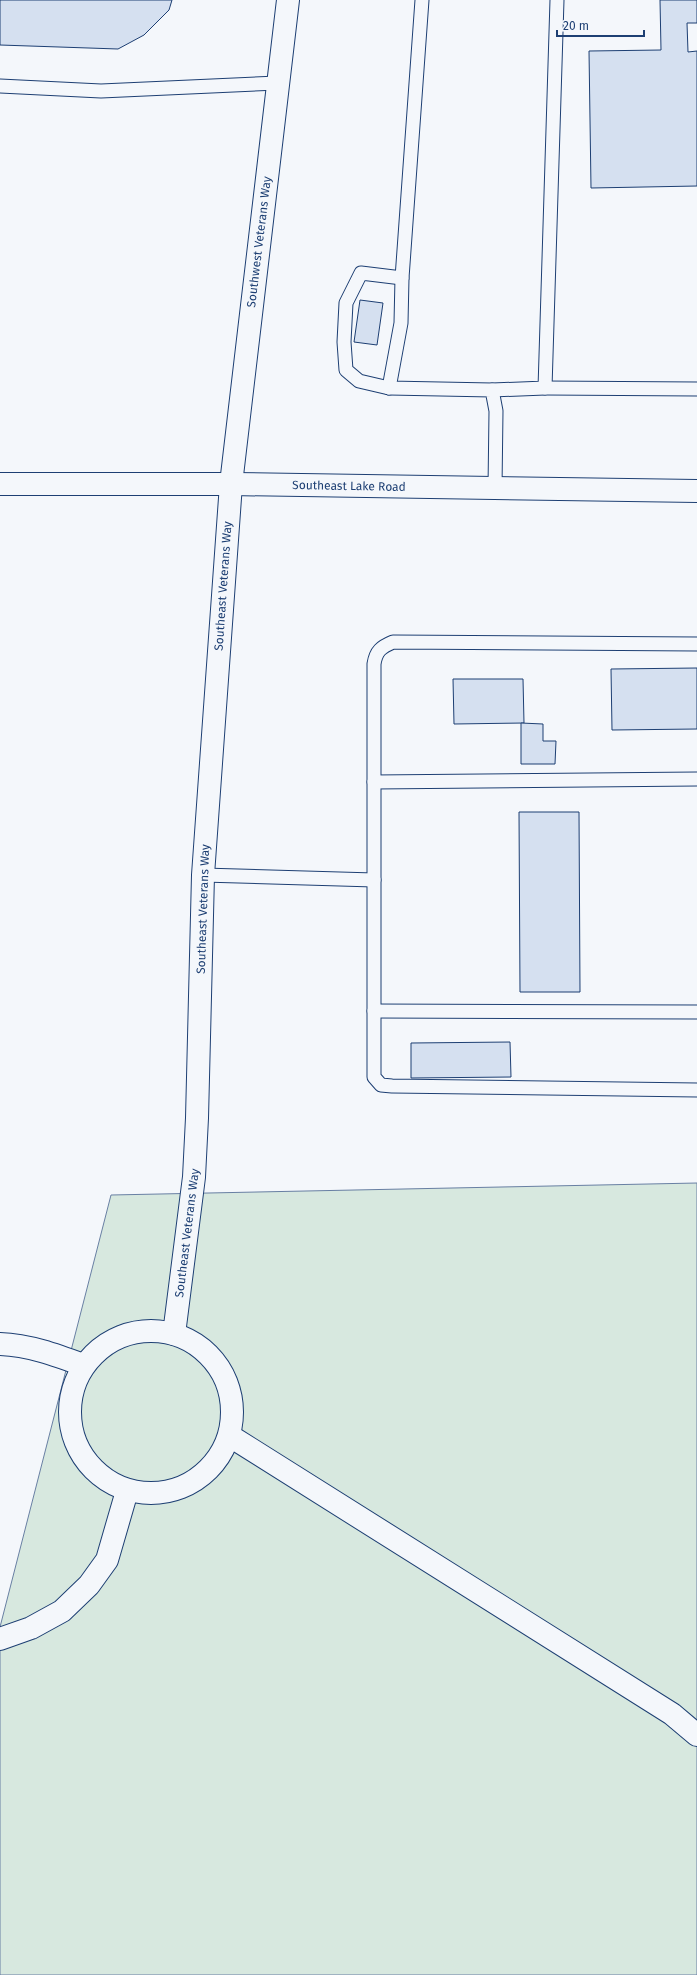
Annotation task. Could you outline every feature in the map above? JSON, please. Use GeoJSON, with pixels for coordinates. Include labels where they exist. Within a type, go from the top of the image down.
{"type":"FeatureCollection","features":[{"type":"Feature","properties":{"kind":"main road","name":"Southwest Veterans Way"},"geometry":{"type":"LineString","coordinates":[[231,484],[288,0]]}},
{"type":"Feature","properties":{"kind":"main road","name":"Southeast Lake Road"},"geometry":{"type":"LineString","coordinates":[[0,484],[231,484],[697,490]]}},
{"type":"Feature","properties":{"kind":"main road","name":"Southeast Veterans Way"},"geometry":{"type":"LineString","coordinates":[[174,1334],[194,1177],[197,1118],[202,875],[231,484]]}},
{"type":"Feature","properties":{"kind":"main road"},"geometry":{"type":"LineString","coordinates":[[149,1330],[174,1334],[198,1345],[216,1362],[228,1385],[233,1410],[230,1436],[218,1459],[201,1478],[178,1490],[153,1494],[127,1491],[104,1480],[86,1462],[74,1439],[69,1414],[72,1389],[83,1365],[101,1347],[124,1335],[149,1330]]}},
{"type":"Feature","properties":{"kind":"main road"},"geometry":{"type":"LineString","coordinates":[[0,1344],[11,1344],[46,1351],[83,1365]]}},
{"type":"Feature","properties":{"kind":"main road"},"geometry":{"type":"LineString","coordinates":[[230,1436],[672,1714],[697,1735]]}},
{"type":"Feature","properties":{"kind":"main road"},"geometry":{"type":"LineString","coordinates":[[0,1639],[32,1628],[62,1611],[89,1585],[107,1560],[127,1491]]}},
{"type":"Feature","properties":{"kind":"lane"},"geometry":{"type":"LineString","coordinates":[[389,388],[401,323],[402,278],[422,0]]}},
{"type":"Feature","properties":{"kind":"lane"},"geometry":{"type":"LineString","coordinates":[[545,388],[558,0]]}},
{"type":"Feature","properties":{"kind":"lane"},"geometry":{"type":"LineString","coordinates":[[0,86],[101,91],[278,83]]}},
{"type":"Feature","properties":{"kind":"lane"},"geometry":{"type":"LineString","coordinates":[[402,278],[361,273],[346,303],[344,342],[346,370],[360,381],[389,388],[492,390],[545,388],[697,389]]}},
{"type":"Feature","properties":{"kind":"lane"},"geometry":{"type":"LineString","coordinates":[[492,390],[496,411],[495,488]]}},
{"type":"Feature","properties":{"kind":"lane"},"geometry":{"type":"LineString","coordinates":[[697,644],[393,642],[382,646],[376,655],[374,664],[374,1077],[381,1085],[392,1086],[697,1090]]}},
{"type":"Feature","properties":{"kind":"lane"},"geometry":{"type":"LineString","coordinates":[[374,782],[697,779]]}},
{"type":"Feature","properties":{"kind":"lane"},"geometry":{"type":"LineString","coordinates":[[202,875],[374,880]]}},
{"type":"Feature","properties":{"kind":"lane"},"geometry":{"type":"LineString","coordinates":[[374,1011],[697,1012]]}},
{"type":"Feature","properties":{"kind":"shaded area"},"geometry":{"type":"Polygon","coordinates":[[[697,1183],[697,1975],[0,1975],[0,1627],[111,1195],[697,1183]]]}},
{"type":"Feature","properties":{"kind":"building"},"geometry":{"type":"Polygon","coordinates":[[[0,0],[172,0],[169,10],[144,35],[118,49],[0,45],[0,0]]]}},
{"type":"Feature","properties":{"kind":"building"},"geometry":{"type":"Polygon","coordinates":[[[660,0],[697,0],[697,23],[687,23],[688,52],[697,51],[697,186],[591,188],[589,51],[661,50],[660,0]]]}},
{"type":"Feature","properties":{"kind":"building"},"geometry":{"type":"Polygon","coordinates":[[[360,300],[383,303],[377,345],[354,342],[360,300]]]}},
{"type":"Feature","properties":{"kind":"building"},"geometry":{"type":"Polygon","coordinates":[[[697,668],[697,729],[612,730],[611,669],[697,668]]]}},
{"type":"Feature","properties":{"kind":"building"},"geometry":{"type":"Polygon","coordinates":[[[453,679],[523,679],[524,723],[454,724],[453,679]]]}},
{"type":"Feature","properties":{"kind":"building"},"geometry":{"type":"Polygon","coordinates":[[[521,723],[543,724],[543,741],[556,741],[555,764],[521,764],[521,723]]]}},
{"type":"Feature","properties":{"kind":"building"},"geometry":{"type":"Polygon","coordinates":[[[519,812],[579,812],[580,992],[520,992],[519,812]]]}},
{"type":"Feature","properties":{"kind":"building"},"geometry":{"type":"Polygon","coordinates":[[[510,1042],[511,1077],[411,1078],[411,1043],[510,1042]]]}}]}
